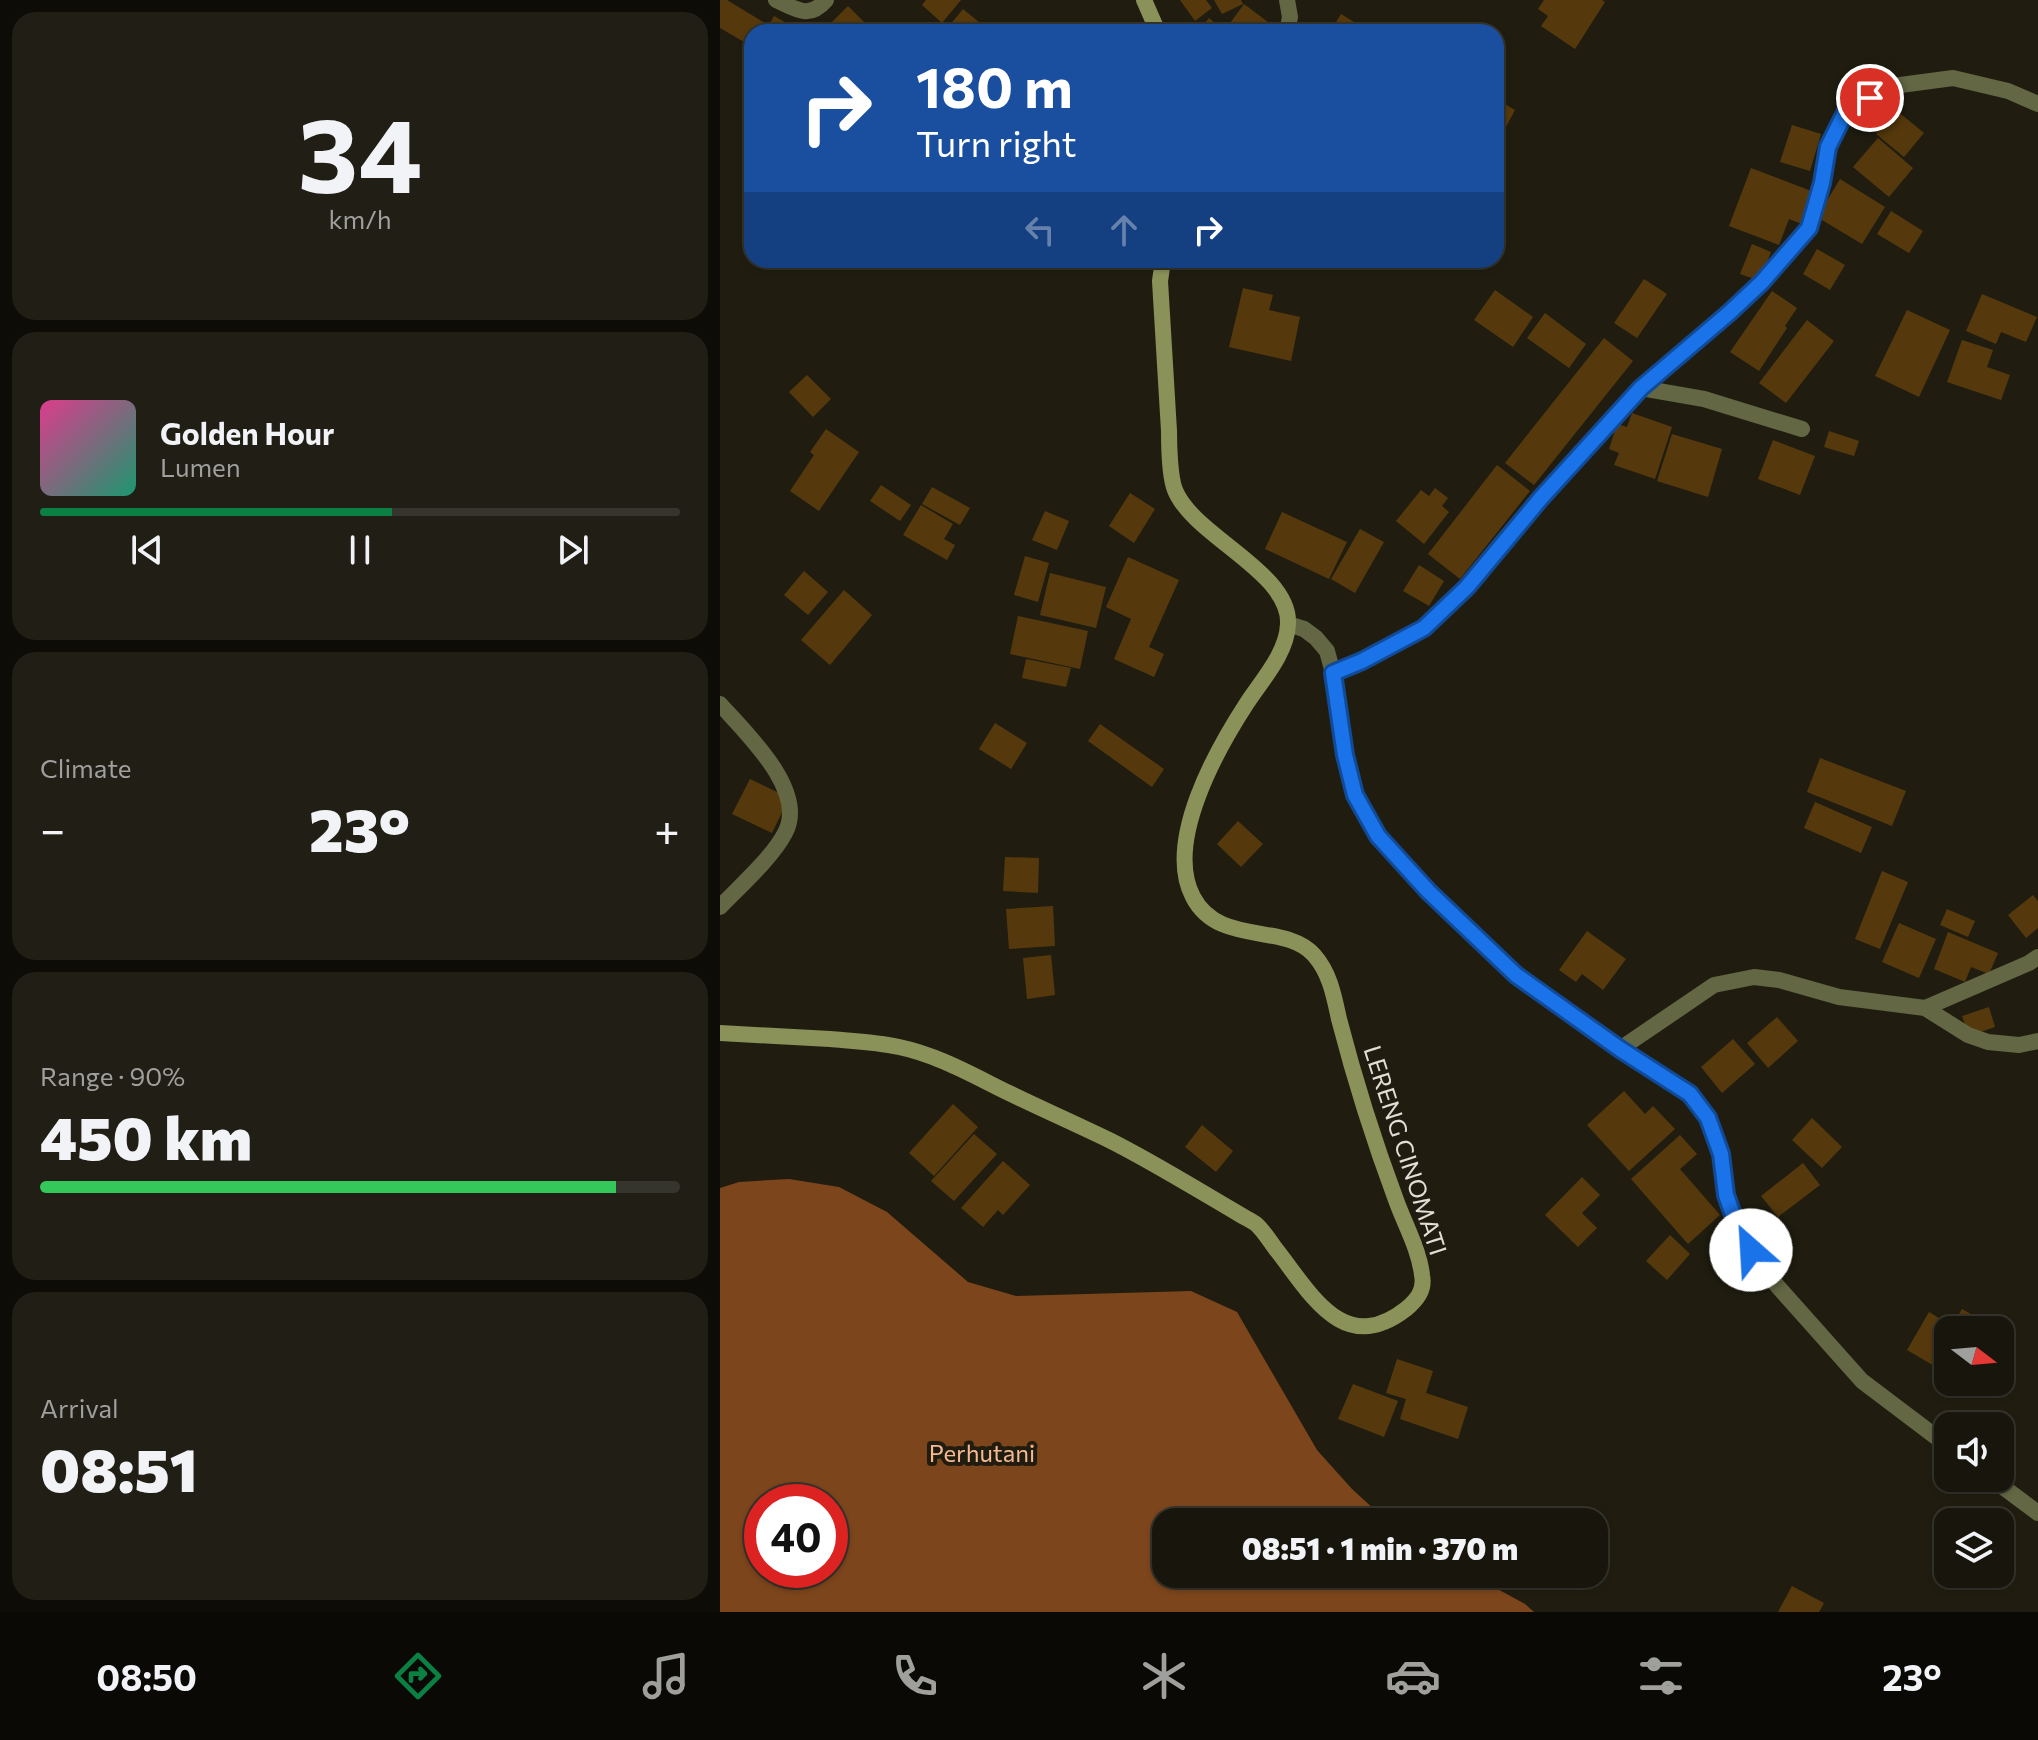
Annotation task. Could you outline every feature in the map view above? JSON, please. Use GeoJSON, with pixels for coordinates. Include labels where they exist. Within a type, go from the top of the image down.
{"type":"FeatureCollection","features":[{"type":"Feature","properties":{"kind":"main road"},"geometry":{"type":"LineString","coordinates":[[1144,0],[1154,24]]}},
{"type":"Feature","properties":{"kind":"main road"},"geometry":{"type":"LineString","coordinates":[[1162,268],[1160,281],[1170,450],[1175,490],[1194,518],[1271,583],[1286,607],[1288,624]]}},
{"type":"Feature","properties":{"kind":"main road","name":"LERENG CINOMATI"},"geometry":{"type":"LineString","coordinates":[[720,1033],[860,1041],[901,1047],[944,1062],[1113,1142],[1257,1224],[1325,1312],[1335,1318],[1357,1326],[1390,1320],[1414,1302],[1423,1286],[1423,1279],[1353,1076],[1330,979],[1308,947],[1289,940],[1228,928],[1208,915],[1194,900],[1183,871],[1184,840],[1201,787],[1238,717],[1284,643],[1288,624]]}},
{"type":"Feature","properties":{"kind":"street"},"geometry":{"type":"LineString","coordinates":[[776,0],[803,12],[820,8],[826,0]]}},
{"type":"Feature","properties":{"kind":"street"},"geometry":{"type":"LineString","coordinates":[[1287,0],[1289,24]]}},
{"type":"Feature","properties":{"kind":"street"},"geometry":{"type":"LineString","coordinates":[[1333,673],[1424,628],[1467,587],[1541,498],[1641,388],[1762,282],[1809,228],[1828,147],[1847,109],[1893,86],[1953,78],[2008,91],[2038,104]]}},
{"type":"Feature","properties":{"kind":"street"},"geometry":{"type":"LineString","coordinates":[[1641,388],[1704,399],[1802,429]]}},
{"type":"Feature","properties":{"kind":"street"},"geometry":{"type":"LineString","coordinates":[[1288,624],[1304,629],[1327,651],[1355,795],[1378,836],[1428,891],[1516,975],[1690,1094],[1708,1118],[1721,1154],[1726,1195],[1738,1229],[1764,1271],[1862,1381],[1934,1435]]}},
{"type":"Feature","properties":{"kind":"street"},"geometry":{"type":"LineString","coordinates":[[720,704],[783,782],[791,814],[787,831],[777,846],[720,907]]}},
{"type":"Feature","properties":{"kind":"street"},"geometry":{"type":"LineString","coordinates":[[1925,1008],[2038,957]]}},
{"type":"Feature","properties":{"kind":"street"},"geometry":{"type":"LineString","coordinates":[[1620,1049],[1714,985],[1754,977],[1779,980],[1839,997],[1925,1008],[1968,1035],[1988,1042],[2019,1045],[2038,1041]]}},
{"type":"Feature","properties":{"kind":"street"},"geometry":{"type":"LineString","coordinates":[[2010,1492],[2038,1513]]}},
{"type":"Feature","properties":{"kind":"green space","name":"Perhutani"},"geometry":{"type":"Polygon","coordinates":[[[789,1179],[839,1187],[887,1212],[968,1282],[1016,1296],[1191,1291],[1237,1312],[1317,1450],[1373,1508],[1152,1508],[1152,1588],[1496,1588],[1534,1612],[720,1612],[720,1188],[739,1182],[789,1179]]]}},
{"type":"Feature","properties":{"kind":"building"},"geometry":{"type":"Polygon","coordinates":[[[720,0],[727,0],[765,23],[744,24],[744,42],[720,28],[720,0]]]}},
{"type":"Feature","properties":{"kind":"building"},"geometry":{"type":"Polygon","coordinates":[[[926,0],[961,0],[942,23],[922,5],[926,0]]]}},
{"type":"Feature","properties":{"kind":"building"},"geometry":{"type":"Polygon","coordinates":[[[1180,0],[1206,0],[1212,8],[1195,21],[1180,0]]]}},
{"type":"Feature","properties":{"kind":"building"},"geometry":{"type":"Polygon","coordinates":[[[1214,0],[1241,0],[1243,4],[1222,14],[1214,0]]]}},
{"type":"Feature","properties":{"kind":"building"},"geometry":{"type":"Polygon","coordinates":[[[1544,0],[1605,2],[1575,49],[1541,26],[1548,16],[1538,9],[1544,0]]]}},
{"type":"Feature","properties":{"kind":"building"},"geometry":{"type":"Polygon","coordinates":[[[1244,4],[1271,24],[1229,24],[1244,4]]]}},
{"type":"Feature","properties":{"kind":"building"},"geometry":{"type":"Polygon","coordinates":[[[848,6],[866,24],[830,24],[848,6]]]}},
{"type":"Feature","properties":{"kind":"building"},"geometry":{"type":"Polygon","coordinates":[[[963,9],[981,24],[951,24],[963,9]]]}},
{"type":"Feature","properties":{"kind":"building"},"geometry":{"type":"Polygon","coordinates":[[[1341,14],[1357,24],[1335,24],[1341,14]]]}},
{"type":"Feature","properties":{"kind":"building"},"geometry":{"type":"Polygon","coordinates":[[[774,16],[788,24],[770,24],[774,16]]]}},
{"type":"Feature","properties":{"kind":"building"},"geometry":{"type":"Polygon","coordinates":[[[1504,104],[1515,110],[1504,131],[1504,104]]]}},
{"type":"Feature","properties":{"kind":"building"},"geometry":{"type":"Polygon","coordinates":[[[1896,110],[1924,133],[1904,157],[1876,134],[1896,110]]]}},
{"type":"Feature","properties":{"kind":"building"},"geometry":{"type":"Polygon","coordinates":[[[1792,125],[1821,134],[1810,171],[1780,162],[1792,125]]]}},
{"type":"Feature","properties":{"kind":"building"},"geometry":{"type":"Polygon","coordinates":[[[1878,138],[1913,168],[1889,197],[1853,167],[1878,138]]]}},
{"type":"Feature","properties":{"kind":"building"},"geometry":{"type":"Polygon","coordinates":[[[1751,168],[1814,192],[1802,224],[1789,219],[1779,245],[1729,226],[1751,168]]]}},
{"type":"Feature","properties":{"kind":"building"},"geometry":{"type":"Polygon","coordinates":[[[1840,179],[1885,207],[1862,244],[1817,217],[1840,179]]]}},
{"type":"Feature","properties":{"kind":"building"},"geometry":{"type":"Polygon","coordinates":[[[1891,211],[1923,231],[1909,253],[1877,234],[1891,211]]]}},
{"type":"Feature","properties":{"kind":"building"},"geometry":{"type":"Polygon","coordinates":[[[1752,244],[1771,252],[1760,281],[1740,274],[1752,244]]]}},
{"type":"Feature","properties":{"kind":"building"},"geometry":{"type":"Polygon","coordinates":[[[1817,249],[1845,265],[1830,290],[1803,274],[1817,249]]]}},
{"type":"Feature","properties":{"kind":"building"},"geometry":{"type":"Polygon","coordinates":[[[1644,279],[1667,294],[1637,338],[1614,323],[1644,279]]]}},
{"type":"Feature","properties":{"kind":"building"},"geometry":{"type":"Polygon","coordinates":[[[1243,288],[1273,295],[1269,310],[1300,317],[1291,361],[1229,347],[1243,288]]]}},
{"type":"Feature","properties":{"kind":"building"},"geometry":{"type":"Polygon","coordinates":[[[1495,290],[1533,317],[1513,347],[1474,320],[1495,290]]]}},
{"type":"Feature","properties":{"kind":"building"},"geometry":{"type":"Polygon","coordinates":[[[1772,291],[1797,308],[1759,371],[1730,352],[1772,291]]]}},
{"type":"Feature","properties":{"kind":"building"},"geometry":{"type":"Polygon","coordinates":[[[1982,294],[2037,317],[2026,342],[2001,332],[1996,344],[1966,331],[1982,294]]]}},
{"type":"Feature","properties":{"kind":"building"},"geometry":{"type":"Polygon","coordinates":[[[1907,310],[1950,330],[1919,397],[1875,376],[1907,310]]]}},
{"type":"Feature","properties":{"kind":"building"},"geometry":{"type":"Polygon","coordinates":[[[1545,313],[1586,344],[1569,368],[1527,338],[1545,313]]]}},
{"type":"Feature","properties":{"kind":"building"},"geometry":{"type":"Polygon","coordinates":[[[1807,320],[1834,341],[1786,403],[1759,383],[1807,320]]]}},
{"type":"Feature","properties":{"kind":"building"},"geometry":{"type":"Polygon","coordinates":[[[1604,338],[1633,361],[1534,485],[1505,463],[1604,338]]]}},
{"type":"Feature","properties":{"kind":"building"},"geometry":{"type":"Polygon","coordinates":[[[1962,340],[1993,350],[1987,367],[2010,375],[2001,400],[1947,382],[1962,340]]]}},
{"type":"Feature","properties":{"kind":"building"},"geometry":{"type":"Polygon","coordinates":[[[807,375],[831,399],[813,417],[789,392],[807,375]]]}},
{"type":"Feature","properties":{"kind":"building"},"geometry":{"type":"Polygon","coordinates":[[[1632,413],[1672,427],[1655,479],[1614,465],[1619,453],[1609,449],[1617,424],[1627,427],[1632,413]]]}},
{"type":"Feature","properties":{"kind":"building"},"geometry":{"type":"Polygon","coordinates":[[[826,429],[859,452],[819,511],[790,491],[814,455],[810,452],[826,429]]]}},
{"type":"Feature","properties":{"kind":"building"},"geometry":{"type":"Polygon","coordinates":[[[1829,431],[1859,441],[1854,456],[1824,447],[1829,431]]]}},
{"type":"Feature","properties":{"kind":"building"},"geometry":{"type":"Polygon","coordinates":[[[1672,434],[1722,449],[1708,497],[1657,481],[1672,434]]]}},
{"type":"Feature","properties":{"kind":"building"},"geometry":{"type":"Polygon","coordinates":[[[1773,440],[1815,456],[1800,495],[1758,479],[1773,440]]]}},
{"type":"Feature","properties":{"kind":"building"},"geometry":{"type":"Polygon","coordinates":[[[1497,465],[1530,491],[1460,579],[1428,554],[1497,465]]]}},
{"type":"Feature","properties":{"kind":"building"},"geometry":{"type":"Polygon","coordinates":[[[881,485],[911,505],[900,521],[870,501],[881,485]]]}},
{"type":"Feature","properties":{"kind":"building"},"geometry":{"type":"Polygon","coordinates":[[[932,487],[970,508],[960,525],[922,504],[932,487]]]}},
{"type":"Feature","properties":{"kind":"building"},"geometry":{"type":"Polygon","coordinates":[[[1435,488],[1448,498],[1442,506],[1449,512],[1424,544],[1396,521],[1421,490],[1429,496],[1435,488]]]}},
{"type":"Feature","properties":{"kind":"building"},"geometry":{"type":"Polygon","coordinates":[[[1130,493],[1155,509],[1134,543],[1109,526],[1130,493]]]}},
{"type":"Feature","properties":{"kind":"building"},"geometry":{"type":"Polygon","coordinates":[[[921,505],[953,524],[944,539],[955,545],[947,560],[903,535],[921,505]]]}},
{"type":"Feature","properties":{"kind":"building"},"geometry":{"type":"Polygon","coordinates":[[[1045,511],[1069,521],[1057,550],[1032,540],[1045,511]]]}},
{"type":"Feature","properties":{"kind":"building"},"geometry":{"type":"Polygon","coordinates":[[[1282,512],[1347,542],[1329,579],[1265,549],[1282,512]]]}},
{"type":"Feature","properties":{"kind":"building"},"geometry":{"type":"Polygon","coordinates":[[[1360,529],[1384,542],[1355,593],[1331,579],[1360,529]]]}},
{"type":"Feature","properties":{"kind":"building"},"geometry":{"type":"Polygon","coordinates":[[[1025,556],[1049,563],[1038,602],[1014,595],[1025,556]]]}},
{"type":"Feature","properties":{"kind":"building"},"geometry":{"type":"Polygon","coordinates":[[[1128,557],[1179,580],[1149,647],[1164,654],[1154,677],[1114,659],[1131,619],[1106,607],[1128,557]]]}},
{"type":"Feature","properties":{"kind":"building"},"geometry":{"type":"Polygon","coordinates":[[[1419,565],[1444,581],[1429,606],[1403,591],[1419,565]]]}},
{"type":"Feature","properties":{"kind":"building"},"geometry":{"type":"Polygon","coordinates":[[[804,571],[828,592],[808,615],[784,595],[804,571]]]}},
{"type":"Feature","properties":{"kind":"building"},"geometry":{"type":"Polygon","coordinates":[[[1050,573],[1106,587],[1096,628],[1040,615],[1050,573]]]}},
{"type":"Feature","properties":{"kind":"building"},"geometry":{"type":"Polygon","coordinates":[[[844,590],[872,615],[830,665],[801,640],[844,590]]]}},
{"type":"Feature","properties":{"kind":"building"},"geometry":{"type":"Polygon","coordinates":[[[1018,616],[1088,631],[1080,669],[1010,654],[1018,616]]]}},
{"type":"Feature","properties":{"kind":"building"},"geometry":{"type":"Polygon","coordinates":[[[1026,659],[1071,668],[1066,687],[1022,678],[1026,659]]]}},
{"type":"Feature","properties":{"kind":"building"},"geometry":{"type":"Polygon","coordinates":[[[995,723],[1027,743],[1011,769],[979,749],[995,723]]]}},
{"type":"Feature","properties":{"kind":"building"},"geometry":{"type":"Polygon","coordinates":[[[1100,724],[1164,769],[1152,787],[1088,741],[1100,724]]]}},
{"type":"Feature","properties":{"kind":"building"},"geometry":{"type":"Polygon","coordinates":[[[1820,758],[1906,791],[1892,826],[1807,792],[1820,758]]]}},
{"type":"Feature","properties":{"kind":"building"},"geometry":{"type":"Polygon","coordinates":[[[750,779],[789,798],[772,833],[732,814],[750,779]]]}},
{"type":"Feature","properties":{"kind":"building"},"geometry":{"type":"Polygon","coordinates":[[[1815,802],[1872,827],[1861,853],[1804,828],[1815,802]]]}},
{"type":"Feature","properties":{"kind":"building"},"geometry":{"type":"Polygon","coordinates":[[[1238,821],[1263,844],[1241,867],[1217,844],[1238,821]]]}},
{"type":"Feature","properties":{"kind":"building"},"geometry":{"type":"Polygon","coordinates":[[[1005,857],[1039,858],[1038,893],[1003,891],[1005,857]]]}},
{"type":"Feature","properties":{"kind":"building"},"geometry":{"type":"Polygon","coordinates":[[[1882,871],[1908,882],[1880,949],[1855,939],[1882,871]]]}},
{"type":"Feature","properties":{"kind":"building"},"geometry":{"type":"Polygon","coordinates":[[[2033,895],[2038,901],[2038,928],[2026,938],[2008,915],[2033,895]]]}},
{"type":"Feature","properties":{"kind":"building"},"geometry":{"type":"Polygon","coordinates":[[[1053,906],[1055,946],[1009,949],[1006,909],[1053,906]]]}},
{"type":"Feature","properties":{"kind":"building"},"geometry":{"type":"Polygon","coordinates":[[[1947,909],[1975,921],[1968,937],[1940,925],[1947,909]]]}},
{"type":"Feature","properties":{"kind":"building"},"geometry":{"type":"Polygon","coordinates":[[[1899,923],[1936,939],[1919,978],[1882,962],[1899,923]]]}},
{"type":"Feature","properties":{"kind":"building"},"geometry":{"type":"Polygon","coordinates":[[[1587,931],[1626,959],[1603,990],[1582,974],[1576,982],[1559,970],[1587,931]]]}},
{"type":"Feature","properties":{"kind":"building"},"geometry":{"type":"Polygon","coordinates":[[[1948,932],[1998,953],[1989,974],[1971,967],[1965,982],[1934,969],[1948,932]]]}},
{"type":"Feature","properties":{"kind":"building"},"geometry":{"type":"Polygon","coordinates":[[[1051,955],[1055,995],[1027,999],[1023,958],[1051,955]]]}},
{"type":"Feature","properties":{"kind":"building"},"geometry":{"type":"Polygon","coordinates":[[[1989,1007],[1995,1027],[1969,1036],[1962,1016],[1989,1007]]]}},
{"type":"Feature","properties":{"kind":"building"},"geometry":{"type":"Polygon","coordinates":[[[1777,1017],[1798,1041],[1768,1068],[1747,1043],[1777,1017]]]}},
{"type":"Feature","properties":{"kind":"building"},"geometry":{"type":"Polygon","coordinates":[[[1733,1039],[1755,1064],[1722,1093],[1701,1067],[1733,1039]]]}},
{"type":"Feature","properties":{"kind":"building"},"geometry":{"type":"Polygon","coordinates":[[[1624,1091],[1645,1114],[1653,1106],[1675,1129],[1629,1171],[1587,1125],[1624,1091]]]}},
{"type":"Feature","properties":{"kind":"building"},"geometry":{"type":"Polygon","coordinates":[[[953,1104],[978,1127],[934,1176],[909,1153],[953,1104]]]}},
{"type":"Feature","properties":{"kind":"building"},"geometry":{"type":"Polygon","coordinates":[[[1812,1118],[1842,1147],[1822,1168],[1792,1140],[1812,1118]]]}},
{"type":"Feature","properties":{"kind":"building"},"geometry":{"type":"Polygon","coordinates":[[[1202,1125],[1233,1151],[1216,1172],[1185,1147],[1202,1125]]]}},
{"type":"Feature","properties":{"kind":"building"},"geometry":{"type":"Polygon","coordinates":[[[974,1134],[997,1154],[954,1201],[931,1181],[974,1134]]]}},
{"type":"Feature","properties":{"kind":"building"},"geometry":{"type":"Polygon","coordinates":[[[1680,1135],[1697,1154],[1680,1169],[1720,1215],[1688,1244],[1631,1179],[1680,1135]]]}},
{"type":"Feature","properties":{"kind":"building"},"geometry":{"type":"Polygon","coordinates":[[[1003,1161],[1030,1185],[1003,1215],[998,1210],[983,1227],[961,1208],[1003,1161]]]}},
{"type":"Feature","properties":{"kind":"building"},"geometry":{"type":"Polygon","coordinates":[[[1803,1163],[1820,1185],[1778,1217],[1761,1196],[1803,1163]]]}},
{"type":"Feature","properties":{"kind":"building"},"geometry":{"type":"Polygon","coordinates":[[[1582,1177],[1600,1195],[1582,1213],[1597,1228],[1578,1247],[1545,1215],[1582,1177]]]}},
{"type":"Feature","properties":{"kind":"building"},"geometry":{"type":"Polygon","coordinates":[[[1670,1235],[1690,1254],[1667,1280],[1646,1261],[1670,1235]]]}},
{"type":"Feature","properties":{"kind":"building"},"geometry":{"type":"Polygon","coordinates":[[[1962,1309],[1974,1316],[1958,1316],[1962,1309]]]}},
{"type":"Feature","properties":{"kind":"building"},"geometry":{"type":"Polygon","coordinates":[[[1929,1312],[1936,1316],[1934,1366],[1907,1350],[1929,1312]]]}},
{"type":"Feature","properties":{"kind":"building"},"geometry":{"type":"Polygon","coordinates":[[[1397,1359],[1433,1371],[1426,1393],[1468,1407],[1458,1439],[1400,1419],[1406,1399],[1386,1393],[1397,1359]]]}},
{"type":"Feature","properties":{"kind":"building"},"geometry":{"type":"Polygon","coordinates":[[[1353,1384],[1398,1401],[1384,1437],[1338,1419],[1353,1384]]]}},
{"type":"Feature","properties":{"kind":"building"},"geometry":{"type":"Polygon","coordinates":[[[1792,1586],[1824,1603],[1819,1612],[1778,1612],[1792,1586]]]}},
{"type":"Feature","properties":{"kind":"route"},"geometry":{"type":"LineString","coordinates":[[1751,1250],[1738,1229],[1726,1195],[1721,1154],[1708,1118],[1690,1094],[1655,1073],[1516,975],[1428,891],[1378,836],[1355,795],[1345,755],[1333,673],[1424,628],[1467,587],[1541,498],[1641,388],[1762,282],[1809,228],[1828,147],[1847,109],[1870,98]]}}]}
